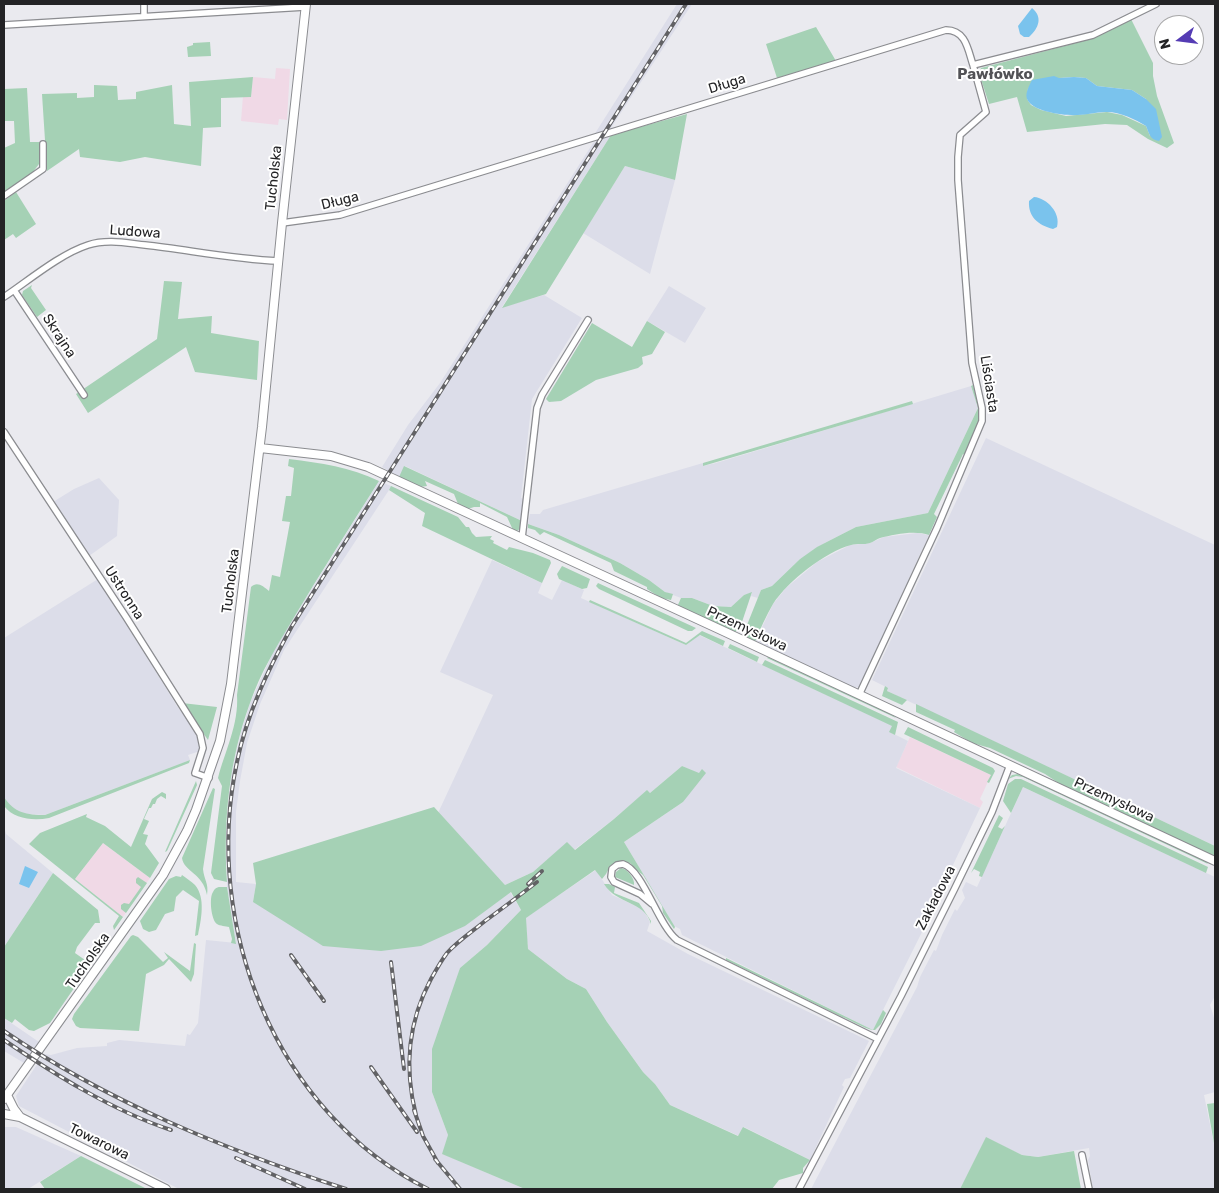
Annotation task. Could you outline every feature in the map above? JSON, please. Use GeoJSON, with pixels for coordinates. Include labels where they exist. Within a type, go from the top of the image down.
{"type":"FeatureCollection","features":[{"type":"Feature","properties":{"kind":"street"},"geometry":{"type":"LineString","coordinates":[[144,4],[144,16]]}},
{"type":"Feature","properties":{"kind":"street"},"geometry":{"type":"LineString","coordinates":[[973,65],[1093,35],[1156,4]]}},
{"type":"Feature","properties":{"kind":"street"},"geometry":{"type":"LineString","coordinates":[[4,25],[306,6]]}},
{"type":"Feature","properties":{"kind":"street","name":"Tucholska"},"geometry":{"type":"LineString","coordinates":[[5,1097],[163,875],[187,831],[209,778],[220,741],[228,703],[260,448],[306,6]]}},
{"type":"Feature","properties":{"kind":"street","name":"Długa"},"geometry":{"type":"LineString","coordinates":[[282,223],[340,215],[946,30],[960,34],[973,65]]}},
{"type":"Feature","properties":{"kind":"street","name":"Liściasta"},"geometry":{"type":"LineString","coordinates":[[859,695],[937,528],[982,421],[982,408],[972,363],[958,180],[960,135],[986,112],[973,65]]}},
{"type":"Feature","properties":{"kind":"street"},"geometry":{"type":"LineString","coordinates":[[4,196],[43,169],[43,144]]}},
{"type":"Feature","properties":{"kind":"street","name":"Ludowa"},"geometry":{"type":"LineString","coordinates":[[4,297],[66,255],[99,242],[173,248],[278,262]]}},
{"type":"Feature","properties":{"kind":"street","name":"Skrajna"},"geometry":{"type":"LineString","coordinates":[[14,290],[84,395]]}},
{"type":"Feature","properties":{"kind":"street"},"geometry":{"type":"LineString","coordinates":[[522,538],[537,408],[542,395],[588,320]]}},
{"type":"Feature","properties":{"kind":"street","name":"Ustronna"},"geometry":{"type":"LineString","coordinates":[[4,432],[126,617],[200,734],[203,748],[195,773],[209,778]]}},
{"type":"Feature","properties":{"kind":"street","name":"Przemysłowa"},"geometry":{"type":"LineString","coordinates":[[260,448],[323,454],[351,461],[387,476],[1215,861]]}},
{"type":"Feature","properties":{"kind":"street","name":"Zakładowa"},"geometry":{"type":"LineString","coordinates":[[799,1189],[878,1040],[984,828],[1010,765]]}},
{"type":"Feature","properties":{"kind":"street"},"geometry":{"type":"LineString","coordinates":[[652,904],[640,894],[614,882],[610,875],[612,869],[622,864],[629,866],[646,891],[670,934],[677,940],[878,1040]]}},
{"type":"Feature","properties":{"kind":"street"},"geometry":{"type":"LineString","coordinates":[[5,1097],[20,1118]]}},
{"type":"Feature","properties":{"kind":"street","name":"Towarowa"},"geometry":{"type":"LineString","coordinates":[[4,1114],[20,1118],[166,1189]]}},
{"type":"Feature","properties":{"kind":"street"},"geometry":{"type":"LineString","coordinates":[[1082,1155],[1089,1189]]}},
{"type":"Feature","properties":{"kind":"shaded area"},"geometry":{"type":"Polygon","coordinates":[[[677,4],[692,4],[609,131],[594,135],[677,4]]]}},
{"type":"Feature","properties":{"kind":"shaded area"},"geometry":{"type":"Polygon","coordinates":[[[276,68],[290,69],[287,120],[279,119],[278,125],[241,121],[243,96],[251,97],[253,77],[275,79],[276,68]]]}},
{"type":"Feature","properties":{"kind":"shaded area"},"geometry":{"type":"Polygon","coordinates":[[[611,135],[502,307],[544,295],[582,318],[532,399],[521,498],[524,499],[522,521],[405,466],[399,477],[382,467],[408,425],[440,383],[593,143],[611,135]]]}},
{"type":"Feature","properties":{"kind":"shaded area"},"geometry":{"type":"Polygon","coordinates":[[[625,166],[675,180],[650,274],[583,233],[625,166]]]}},
{"type":"Feature","properties":{"kind":"shaded area"},"geometry":{"type":"Polygon","coordinates":[[[669,286],[706,308],[685,343],[647,321],[669,286]]]}},
{"type":"Feature","properties":{"kind":"shaded area"},"geometry":{"type":"Polygon","coordinates":[[[971,386],[978,408],[928,513],[856,527],[821,545],[800,559],[772,586],[761,590],[758,598],[751,596],[752,593],[744,595],[731,607],[713,606],[692,598],[681,598],[665,592],[620,563],[559,535],[528,524],[530,514],[540,514],[543,510],[703,463],[703,466],[716,463],[971,386]]]}},
{"type":"Feature","properties":{"kind":"shaded area"},"geometry":{"type":"Polygon","coordinates":[[[986,438],[1215,545],[1215,846],[887,691],[888,688],[872,680],[986,438]]]}},
{"type":"Feature","properties":{"kind":"shaded area"},"geometry":{"type":"Polygon","coordinates":[[[99,478],[119,500],[117,536],[89,556],[53,502],[74,489],[99,478]]]}},
{"type":"Feature","properties":{"kind":"shaded area"},"geometry":{"type":"Polygon","coordinates":[[[379,481],[391,486],[389,490],[284,650],[260,704],[247,743],[240,781],[236,812],[236,882],[256,884],[253,902],[510,892],[521,910],[487,945],[460,968],[432,1092],[448,1135],[443,1154],[525,1189],[179,1189],[19,1106],[16,1096],[44,1054],[51,1055],[77,1048],[107,1046],[107,1043],[119,1040],[185,1046],[187,1034],[190,1035],[198,1023],[206,940],[236,943],[227,887],[226,832],[231,776],[250,703],[275,648],[379,481]]]}},
{"type":"Feature","properties":{"kind":"shaded area"},"geometry":{"type":"Polygon","coordinates":[[[917,533],[929,535],[859,687],[852,688],[755,642],[773,604],[786,588],[817,562],[850,545],[870,543],[884,537],[917,533]]]}},
{"type":"Feature","properties":{"kind":"shaded area"},"geometry":{"type":"Polygon","coordinates":[[[492,560],[542,583],[538,593],[552,600],[562,580],[584,590],[581,598],[686,645],[699,635],[893,726],[890,732],[908,741],[896,768],[980,808],[943,886],[940,885],[938,889],[940,891],[937,902],[873,1030],[682,935],[680,929],[674,926],[624,842],[683,802],[702,770],[699,774],[682,766],[650,793],[647,791],[574,850],[567,843],[533,872],[505,885],[438,813],[493,695],[440,672],[492,560]]]}},
{"type":"Feature","properties":{"kind":"shaded area"},"geometry":{"type":"Polygon","coordinates":[[[98,579],[177,706],[197,734],[200,751],[188,755],[190,760],[45,815],[24,814],[10,807],[4,797],[4,638],[98,579]]]}},
{"type":"Feature","properties":{"kind":"shaded area"},"geometry":{"type":"Polygon","coordinates":[[[910,737],[991,775],[980,799],[983,802],[980,808],[896,767],[910,737]]]}},
{"type":"Feature","properties":{"kind":"shaded area"},"geometry":{"type":"Polygon","coordinates":[[[1023,787],[1215,877],[1215,996],[1210,1005],[1215,1021],[1215,1092],[1204,1095],[1215,1149],[1215,1189],[1093,1189],[1088,1160],[1090,1156],[1089,1148],[1038,1157],[1022,1155],[986,1138],[960,1189],[811,1189],[917,987],[934,950],[936,951],[955,909],[957,911],[965,898],[962,890],[966,882],[977,887],[1023,787]]]}},
{"type":"Feature","properties":{"kind":"shaded area"},"geometry":{"type":"Polygon","coordinates":[[[4,826],[6,834],[53,873],[4,947],[4,826]]]}},
{"type":"Feature","properties":{"kind":"shaded area"},"geometry":{"type":"Polygon","coordinates":[[[103,843],[150,878],[123,917],[75,879],[103,843]]]}},
{"type":"Feature","properties":{"kind":"shaded area"},"geometry":{"type":"Polygon","coordinates":[[[596,870],[612,895],[643,909],[650,922],[647,931],[688,954],[869,1041],[850,1078],[845,1079],[842,1085],[844,1087],[810,1160],[744,1127],[739,1136],[670,1105],[655,1084],[643,1072],[586,989],[567,979],[528,949],[525,918],[596,870]]]}},
{"type":"Feature","properties":{"kind":"shaded area"},"geometry":{"type":"Polygon","coordinates":[[[4,1018],[39,1042],[24,1063],[4,1051],[4,1018]]]}},
{"type":"Feature","properties":{"kind":"shaded area"},"geometry":{"type":"Polygon","coordinates":[[[4,1127],[16,1127],[81,1156],[28,1189],[4,1189],[4,1127]]]}},
{"type":"Feature","properties":{"kind":"green space"},"geometry":{"type":"Polygon","coordinates":[[[1131,19],[1153,63],[1153,76],[1157,96],[1174,143],[1167,148],[1148,139],[1127,125],[1105,124],[1027,132],[1017,97],[989,104],[979,73],[981,68],[1091,39],[1131,19]],[[1059,78],[1028,88],[1027,99],[1031,105],[1041,110],[1066,116],[1107,112],[1122,115],[1146,126],[1150,136],[1146,99],[1132,90],[1097,86],[1086,78],[1059,78]]]}},
{"type":"Feature","properties":{"kind":"green space"},"geometry":{"type":"Polygon","coordinates":[[[816,27],[836,61],[777,78],[766,44],[816,27]]]}},
{"type":"Feature","properties":{"kind":"green space"},"geometry":{"type":"Polygon","coordinates":[[[210,42],[211,56],[188,57],[187,47],[193,45],[193,43],[210,42]]]}},
{"type":"Feature","properties":{"kind":"green space"},"geometry":{"type":"Polygon","coordinates":[[[253,77],[251,97],[221,98],[221,127],[203,128],[201,166],[145,157],[120,162],[80,157],[79,149],[47,171],[42,94],[77,93],[77,98],[94,97],[94,85],[117,86],[118,100],[136,99],[136,92],[172,85],[174,124],[191,126],[189,82],[253,77]]]}},
{"type":"Feature","properties":{"kind":"green space"},"geometry":{"type":"Polygon","coordinates":[[[27,88],[30,142],[41,142],[42,160],[30,176],[4,193],[4,148],[15,143],[14,121],[4,121],[4,89],[27,88]]]}},
{"type":"Feature","properties":{"kind":"green space"},"geometry":{"type":"Polygon","coordinates":[[[687,114],[675,180],[625,166],[546,294],[502,308],[611,135],[687,114]]]}},
{"type":"Feature","properties":{"kind":"green space"},"geometry":{"type":"Polygon","coordinates":[[[16,192],[36,224],[16,238],[13,234],[4,240],[4,201],[16,192]]]}},
{"type":"Feature","properties":{"kind":"green space"},"geometry":{"type":"Polygon","coordinates":[[[164,281],[182,282],[178,319],[212,316],[211,333],[259,341],[257,380],[195,372],[186,347],[88,413],[76,394],[157,339],[164,281]]]}},
{"type":"Feature","properties":{"kind":"green space"},"geometry":{"type":"Polygon","coordinates":[[[32,285],[31,288],[46,310],[37,317],[22,295],[23,291],[32,285]]]}},
{"type":"Feature","properties":{"kind":"green space"},"geometry":{"type":"Polygon","coordinates":[[[647,321],[665,332],[652,354],[642,357],[643,364],[638,368],[596,380],[561,401],[549,402],[546,399],[592,323],[632,347],[647,321]]]}},
{"type":"Feature","properties":{"kind":"green space"},"geometry":{"type":"Polygon","coordinates":[[[973,385],[978,406],[979,414],[976,428],[965,455],[963,454],[934,514],[937,517],[929,535],[905,533],[892,535],[868,544],[851,545],[830,554],[797,577],[780,595],[768,613],[755,642],[744,637],[743,635],[761,590],[772,586],[800,559],[817,547],[856,527],[928,513],[978,408],[971,386],[973,385]]]}},
{"type":"Feature","properties":{"kind":"green space"},"geometry":{"type":"Polygon","coordinates":[[[912,401],[913,404],[703,466],[703,463],[912,401]]]}},
{"type":"Feature","properties":{"kind":"green space"},"geometry":{"type":"Polygon","coordinates":[[[289,459],[346,469],[379,481],[281,639],[254,692],[243,725],[232,769],[227,814],[227,882],[214,879],[211,873],[222,786],[218,778],[236,716],[251,587],[258,584],[269,591],[272,575],[280,577],[290,522],[282,521],[286,496],[291,496],[294,468],[288,466],[289,459]]]}},
{"type":"Feature","properties":{"kind":"green space"},"geometry":{"type":"Polygon","coordinates":[[[404,466],[522,521],[521,528],[517,531],[513,530],[507,517],[480,503],[480,507],[468,509],[458,504],[454,494],[425,481],[427,486],[420,487],[399,477],[404,466]]]}},
{"type":"Feature","properties":{"kind":"green space"},"geometry":{"type":"Polygon","coordinates":[[[391,486],[458,517],[476,537],[492,536],[490,539],[494,541],[493,543],[507,550],[509,547],[533,553],[550,560],[551,563],[542,583],[422,526],[425,513],[389,490],[391,486]]]}},
{"type":"Feature","properties":{"kind":"green space"},"geometry":{"type":"Polygon","coordinates":[[[528,524],[559,535],[620,563],[665,592],[673,594],[671,600],[661,598],[647,589],[647,587],[614,571],[611,563],[544,532],[540,535],[535,530],[528,528],[528,524]]]}},
{"type":"Feature","properties":{"kind":"green space"},"geometry":{"type":"Polygon","coordinates":[[[562,566],[590,579],[587,588],[582,589],[559,579],[557,574],[562,566]]]}},
{"type":"Feature","properties":{"kind":"green space"},"geometry":{"type":"Polygon","coordinates":[[[598,583],[696,628],[688,631],[599,589],[596,586],[598,583]]]}},
{"type":"Feature","properties":{"kind":"green space"},"geometry":{"type":"Polygon","coordinates":[[[752,592],[741,625],[735,632],[677,607],[681,598],[692,598],[713,606],[731,607],[744,595],[752,592]]]}},
{"type":"Feature","properties":{"kind":"green space"},"geometry":{"type":"Polygon","coordinates":[[[590,600],[686,643],[702,631],[725,641],[723,646],[700,635],[686,645],[589,602],[590,600]]]}},
{"type":"Feature","properties":{"kind":"green space"},"geometry":{"type":"Polygon","coordinates":[[[730,644],[759,657],[757,662],[728,648],[730,644]]]}},
{"type":"Feature","properties":{"kind":"green space"},"geometry":{"type":"Polygon","coordinates":[[[767,658],[892,714],[896,718],[767,658]]]}},
{"type":"Feature","properties":{"kind":"green space"},"geometry":{"type":"Polygon","coordinates":[[[765,660],[898,722],[895,735],[889,732],[892,726],[762,665],[765,660]]]}},
{"type":"Feature","properties":{"kind":"green space"},"geometry":{"type":"Polygon","coordinates":[[[885,686],[888,688],[887,691],[907,700],[902,705],[882,696],[885,686]]]}},
{"type":"Feature","properties":{"kind":"green space"},"geometry":{"type":"Polygon","coordinates":[[[182,703],[217,707],[208,740],[182,703]]]}},
{"type":"Feature","properties":{"kind":"green space"},"geometry":{"type":"Polygon","coordinates":[[[916,704],[1215,846],[1215,857],[1063,786],[1045,774],[990,748],[972,743],[954,732],[955,730],[916,712],[916,704]]]}},
{"type":"Feature","properties":{"kind":"green space"},"geometry":{"type":"Polygon","coordinates":[[[908,727],[993,768],[995,771],[989,783],[987,782],[991,775],[904,734],[908,727]]]}},
{"type":"Feature","properties":{"kind":"green space"},"geometry":{"type":"Polygon","coordinates":[[[190,760],[189,763],[49,818],[24,818],[13,814],[4,806],[4,797],[17,810],[45,815],[190,760]]]}},
{"type":"Feature","properties":{"kind":"green space"},"geometry":{"type":"Polygon","coordinates":[[[682,766],[699,773],[702,769],[706,773],[683,802],[624,842],[675,927],[674,929],[663,913],[662,906],[643,875],[630,863],[621,861],[610,866],[602,879],[595,870],[526,918],[528,949],[567,979],[586,989],[643,1072],[655,1084],[670,1105],[738,1136],[743,1127],[810,1160],[803,1168],[803,1173],[779,1180],[772,1189],[525,1189],[442,1154],[448,1135],[432,1092],[432,1049],[460,968],[487,945],[521,910],[511,892],[465,926],[421,946],[381,951],[323,946],[253,902],[256,884],[253,863],[434,807],[505,885],[533,872],[567,842],[575,850],[647,790],[650,793],[682,766]]]}},
{"type":"Feature","properties":{"kind":"green space"},"geometry":{"type":"Polygon","coordinates":[[[1018,774],[1205,860],[1208,864],[1023,777],[1016,776],[1008,779],[1012,775],[1018,774]]]}},
{"type":"Feature","properties":{"kind":"green space"},"geometry":{"type":"Polygon","coordinates":[[[1015,779],[1021,779],[1208,867],[1206,873],[1023,787],[1011,813],[1003,801],[1008,784],[1015,779]]]}},
{"type":"Feature","properties":{"kind":"green space"},"geometry":{"type":"Polygon","coordinates":[[[196,781],[197,785],[165,852],[196,781]]]}},
{"type":"Feature","properties":{"kind":"green space"},"geometry":{"type":"Polygon","coordinates":[[[213,788],[215,789],[203,869],[207,895],[202,882],[186,867],[182,858],[213,788]]]}},
{"type":"Feature","properties":{"kind":"green space"},"geometry":{"type":"Polygon","coordinates":[[[162,792],[166,794],[166,799],[161,796],[157,799],[155,804],[149,808],[144,819],[149,821],[143,834],[148,835],[145,844],[159,863],[150,878],[103,843],[75,879],[123,917],[114,930],[113,926],[119,916],[29,844],[40,833],[87,814],[86,817],[105,826],[131,847],[152,799],[162,792]]]}},
{"type":"Feature","properties":{"kind":"green space"},"geometry":{"type":"Polygon","coordinates":[[[999,815],[1003,818],[998,827],[1002,829],[1005,826],[982,877],[979,876],[980,872],[974,869],[971,873],[999,815]]]}},
{"type":"Feature","properties":{"kind":"green space"},"geometry":{"type":"Polygon","coordinates":[[[621,868],[630,875],[634,885],[615,877],[616,872],[621,868]]]}},
{"type":"Feature","properties":{"kind":"green space"},"geometry":{"type":"Polygon","coordinates":[[[53,873],[98,910],[100,923],[95,923],[77,947],[75,953],[85,960],[103,934],[110,936],[50,1023],[34,1031],[29,1030],[15,1019],[12,1023],[4,1018],[4,947],[53,873]]]}},
{"type":"Feature","properties":{"kind":"green space"},"geometry":{"type":"Polygon","coordinates":[[[182,875],[195,885],[201,896],[202,909],[198,935],[195,936],[199,901],[183,890],[176,897],[174,911],[165,914],[156,930],[149,932],[143,929],[140,921],[169,879],[176,876],[181,877],[182,875]]]}},
{"type":"Feature","properties":{"kind":"green space"},"geometry":{"type":"Polygon","coordinates":[[[138,877],[147,883],[126,913],[121,909],[121,905],[124,903],[129,904],[141,887],[136,883],[138,877]]]}},
{"type":"Feature","properties":{"kind":"green space"},"geometry":{"type":"Polygon","coordinates":[[[604,884],[615,887],[614,893],[639,903],[647,915],[637,907],[609,891],[604,884]]]}},
{"type":"Feature","properties":{"kind":"green space"},"geometry":{"type":"Polygon","coordinates":[[[227,887],[236,944],[231,943],[229,927],[217,924],[213,918],[211,899],[215,889],[227,887]]]}},
{"type":"Feature","properties":{"kind":"green space"},"geometry":{"type":"Polygon","coordinates":[[[133,935],[138,937],[163,962],[168,958],[164,952],[190,971],[194,943],[196,944],[194,974],[191,982],[169,959],[164,965],[146,974],[139,1031],[80,1028],[76,1026],[72,1019],[74,1014],[133,935]]]}},
{"type":"Feature","properties":{"kind":"green space"},"geometry":{"type":"Polygon","coordinates":[[[726,958],[873,1030],[840,1016],[726,960],[726,958]]]}},
{"type":"Feature","properties":{"kind":"green space"},"geometry":{"type":"Polygon","coordinates":[[[883,1010],[886,1013],[881,1024],[873,1030],[883,1010]]]}},
{"type":"Feature","properties":{"kind":"green space"},"geometry":{"type":"Polygon","coordinates":[[[1215,1103],[1215,1149],[1207,1104],[1215,1103]]]}},
{"type":"Feature","properties":{"kind":"green space"},"geometry":{"type":"Polygon","coordinates":[[[986,1137],[1022,1155],[1038,1157],[1074,1151],[1081,1189],[960,1189],[986,1137]]]}},
{"type":"Feature","properties":{"kind":"green space"},"geometry":{"type":"Polygon","coordinates":[[[81,1156],[147,1189],[45,1189],[40,1182],[81,1156]]]}},
{"type":"Feature","properties":{"kind":"water"},"geometry":{"type":"Polygon","coordinates":[[[1032,8],[1039,19],[1032,34],[1029,37],[1024,37],[1020,34],[1018,26],[1032,8]]]}},
{"type":"Feature","properties":{"kind":"water"},"geometry":{"type":"Polygon","coordinates":[[[1054,76],[1059,78],[1086,78],[1097,86],[1132,90],[1146,99],[1156,109],[1162,137],[1159,141],[1154,139],[1150,136],[1146,126],[1121,114],[1105,112],[1066,115],[1035,107],[1027,99],[1032,80],[1054,76]]]}},
{"type":"Feature","properties":{"kind":"water"},"geometry":{"type":"Polygon","coordinates":[[[1034,197],[1044,200],[1052,207],[1057,217],[1057,227],[1053,229],[1035,220],[1029,207],[1029,201],[1034,197]]]}},
{"type":"Feature","properties":{"kind":"water"},"geometry":{"type":"Polygon","coordinates":[[[25,866],[38,872],[29,888],[19,884],[25,866]]]}},
{"type":"Feature","properties":{"kind":"railway"},"geometry":{"type":"LineString","coordinates":[[428,1189],[374,1156],[329,1113],[291,1063],[262,1008],[242,949],[231,887],[229,824],[237,762],[252,709],[292,626],[686,4]]}},
{"type":"Feature","properties":{"kind":"railway"},"geometry":{"type":"LineString","coordinates":[[528,884],[542,871]]}},
{"type":"Feature","properties":{"kind":"railway"},"geometry":{"type":"LineString","coordinates":[[416,1115],[410,1080],[410,1046],[417,1012],[431,979],[447,953],[456,944],[537,882]]}},
{"type":"Feature","properties":{"kind":"railway"},"geometry":{"type":"LineString","coordinates":[[291,955],[324,1001]]}},
{"type":"Feature","properties":{"kind":"railway"},"geometry":{"type":"LineString","coordinates":[[391,962],[404,1069]]}},
{"type":"Feature","properties":{"kind":"railway"},"geometry":{"type":"LineString","coordinates":[[4,1031],[84,1080],[169,1122],[212,1141],[346,1189]]}},
{"type":"Feature","properties":{"kind":"railway"},"geometry":{"type":"LineString","coordinates":[[4,1040],[85,1091],[127,1113],[171,1130]]}},
{"type":"Feature","properties":{"kind":"railway"},"geometry":{"type":"LineString","coordinates":[[371,1067],[417,1132]]}},
{"type":"Feature","properties":{"kind":"railway"},"geometry":{"type":"LineString","coordinates":[[414,1110],[423,1136],[438,1163]]}},
{"type":"Feature","properties":{"kind":"railway"},"geometry":{"type":"LineString","coordinates":[[236,1158],[305,1189]]}},
{"type":"Feature","properties":{"kind":"railway"},"geometry":{"type":"LineString","coordinates":[[435,1159],[460,1189]]}},
{"type":"Feature","properties":{"kind":"district","name":"Pawłówko"},"geometry":{"type":"Point","coordinates":[995,75]}}]}
